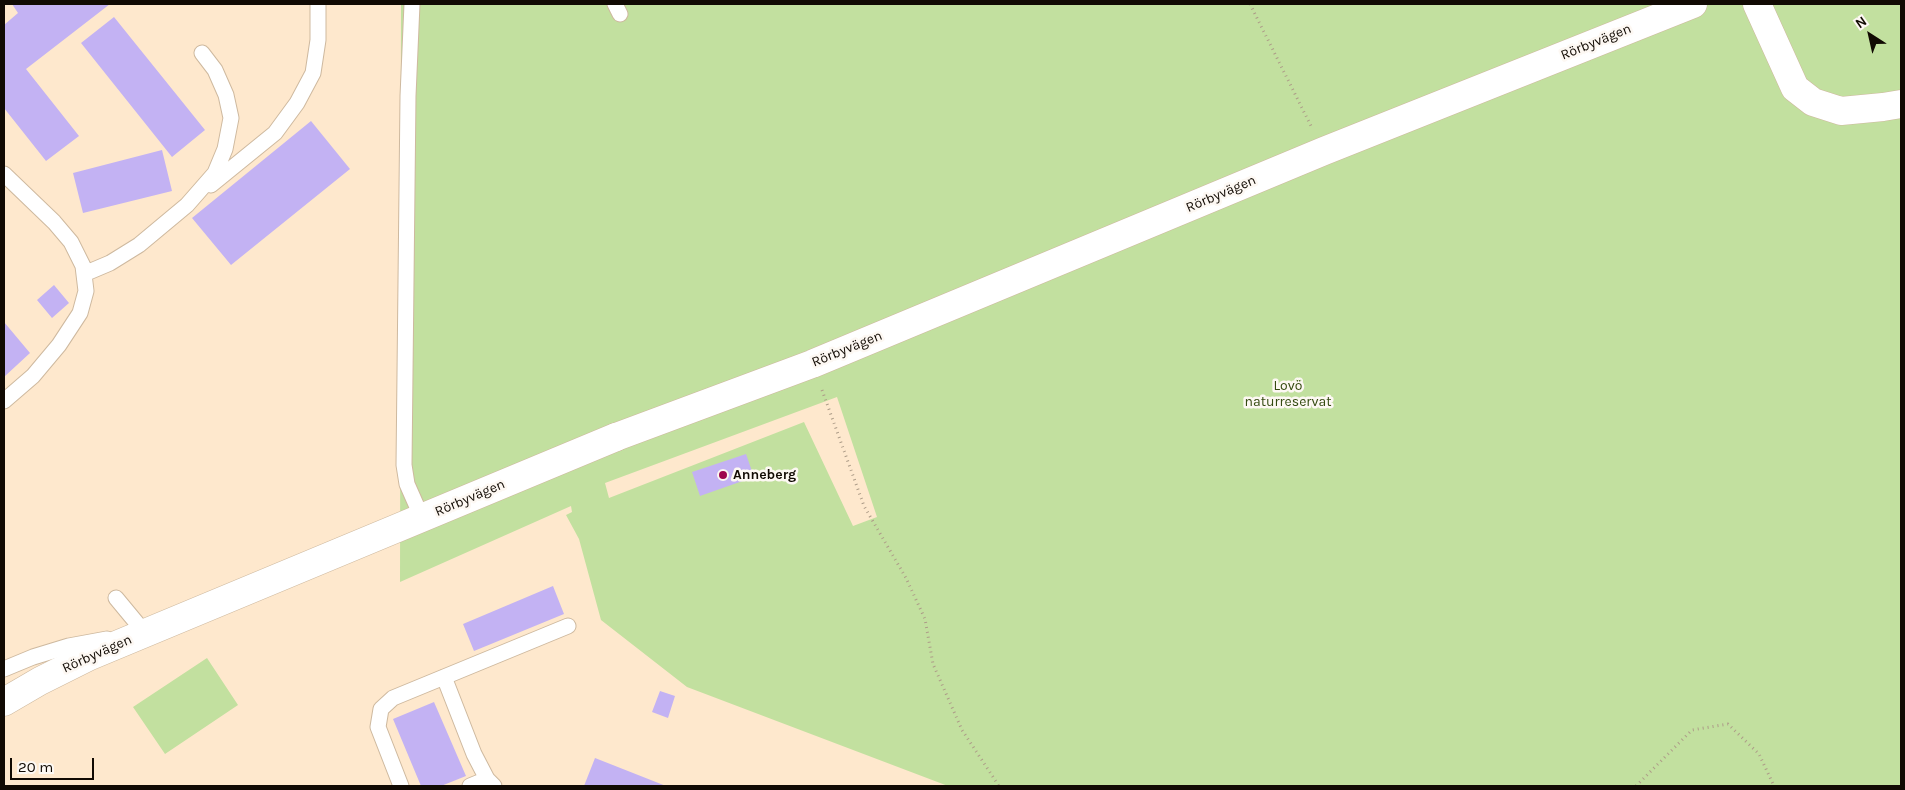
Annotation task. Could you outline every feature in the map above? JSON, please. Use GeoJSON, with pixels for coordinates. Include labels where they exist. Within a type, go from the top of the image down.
{"type":"FeatureCollection","features":[{"type":"Feature","properties":{"kind":"street","name":"Rörbyvägen"},"geometry":{"type":"LineString","coordinates":[[4,702],[40,681],[90,656],[616,437],[812,364],[1324,151],[1693,4]]}},
{"type":"Feature","properties":{"kind":"street"},"geometry":{"type":"LineString","coordinates":[[1757,4],[1795,88],[1813,102],[1841,111],[1901,104]]}},
{"type":"Feature","properties":{"kind":"lane"},"geometry":{"type":"LineString","coordinates":[[84,274],[110,263],[138,244],[275,133],[297,103],[313,73],[318,40],[318,4]]}},
{"type":"Feature","properties":{"kind":"lane"},"geometry":{"type":"LineString","coordinates":[[412,4],[408,96],[404,465],[406,484],[422,518]]}},
{"type":"Feature","properties":{"kind":"lane"},"geometry":{"type":"LineString","coordinates":[[187,204],[215,173],[225,149],[231,118],[226,95],[215,70],[202,53]]}},
{"type":"Feature","properties":{"kind":"lane"},"geometry":{"type":"LineString","coordinates":[[4,174],[54,222],[71,242],[83,266],[86,291],[80,313],[59,346],[33,376],[4,401]]}},
{"type":"Feature","properties":{"kind":"lane"},"geometry":{"type":"LineString","coordinates":[[116,598],[146,633]]}},
{"type":"Feature","properties":{"kind":"lane"},"geometry":{"type":"LineString","coordinates":[[401,786],[378,727],[381,709],[393,698],[568,626]]}},
{"type":"Feature","properties":{"kind":"lane"},"geometry":{"type":"LineString","coordinates":[[4,669],[68,646],[146,633]]}},
{"type":"Feature","properties":{"kind":"lane"},"geometry":{"type":"LineString","coordinates":[[444,677],[474,754],[490,782],[470,786]]}},
{"type":"Feature","properties":{"kind":"path"},"geometry":{"type":"LineString","coordinates":[[1250,4],[1324,151]]}},
{"type":"Feature","properties":{"kind":"path"},"geometry":{"type":"LineString","coordinates":[[812,364],[864,506],[906,578],[926,619],[933,664],[958,722],[999,786]]}},
{"type":"Feature","properties":{"kind":"path"},"geometry":{"type":"LineString","coordinates":[[1636,786],[1692,730],[1728,724],[1759,754],[1774,786]]}},
{"type":"Feature","properties":{"kind":"green space","name":"Lovö naturreservat"},"geometry":{"type":"Polygon","coordinates":[[[401,4],[1901,4],[1901,786],[948,786],[687,687],[601,620],[579,539],[566,515],[572,512],[571,506],[400,582],[401,4]],[[837,397],[605,483],[609,498],[804,422],[853,526],[877,517],[837,397]]]}},
{"type":"Feature","properties":{"kind":"green space"},"geometry":{"type":"Polygon","coordinates":[[[207,658],[238,705],[165,754],[133,707],[207,658]]]}},
{"type":"Feature","properties":{"kind":"building"},"geometry":{"type":"Polygon","coordinates":[[[12,4],[110,4],[26,69],[79,136],[46,161],[4,108],[4,25],[18,13],[12,4]]]}},
{"type":"Feature","properties":{"kind":"building"},"geometry":{"type":"Polygon","coordinates":[[[114,17],[205,130],[172,157],[81,43],[114,17]]]}},
{"type":"Feature","properties":{"kind":"building"},"geometry":{"type":"Polygon","coordinates":[[[311,121],[350,169],[231,265],[192,218],[311,121]]]}},
{"type":"Feature","properties":{"kind":"building"},"geometry":{"type":"Polygon","coordinates":[[[162,150],[172,191],[83,213],[73,173],[162,150]]]}},
{"type":"Feature","properties":{"kind":"building"},"geometry":{"type":"Polygon","coordinates":[[[54,285],[69,303],[52,318],[37,300],[54,285]]]}},
{"type":"Feature","properties":{"kind":"building"},"geometry":{"type":"Polygon","coordinates":[[[4,322],[30,353],[4,377],[4,322]]]}},
{"type":"Feature","properties":{"kind":"building","name":"Anneberg"},"geometry":{"type":"Polygon","coordinates":[[[746,454],[754,477],[700,496],[692,472],[746,454]]]}},
{"type":"Feature","properties":{"kind":"building"},"geometry":{"type":"Polygon","coordinates":[[[553,586],[564,614],[474,651],[463,624],[553,586]]]}},
{"type":"Feature","properties":{"kind":"building"},"geometry":{"type":"Polygon","coordinates":[[[660,691],[675,696],[668,718],[652,712],[660,691]]]}},
{"type":"Feature","properties":{"kind":"building"},"geometry":{"type":"Polygon","coordinates":[[[434,702],[466,776],[441,786],[421,786],[393,719],[434,702]]]}},
{"type":"Feature","properties":{"kind":"building"},"geometry":{"type":"Polygon","coordinates":[[[595,758],[666,786],[584,786],[595,758]]]}},
{"type":"Feature","properties":{"kind":"place","name":"Anneberg"},"geometry":{"type":"Point","coordinates":[723,475]}}]}
